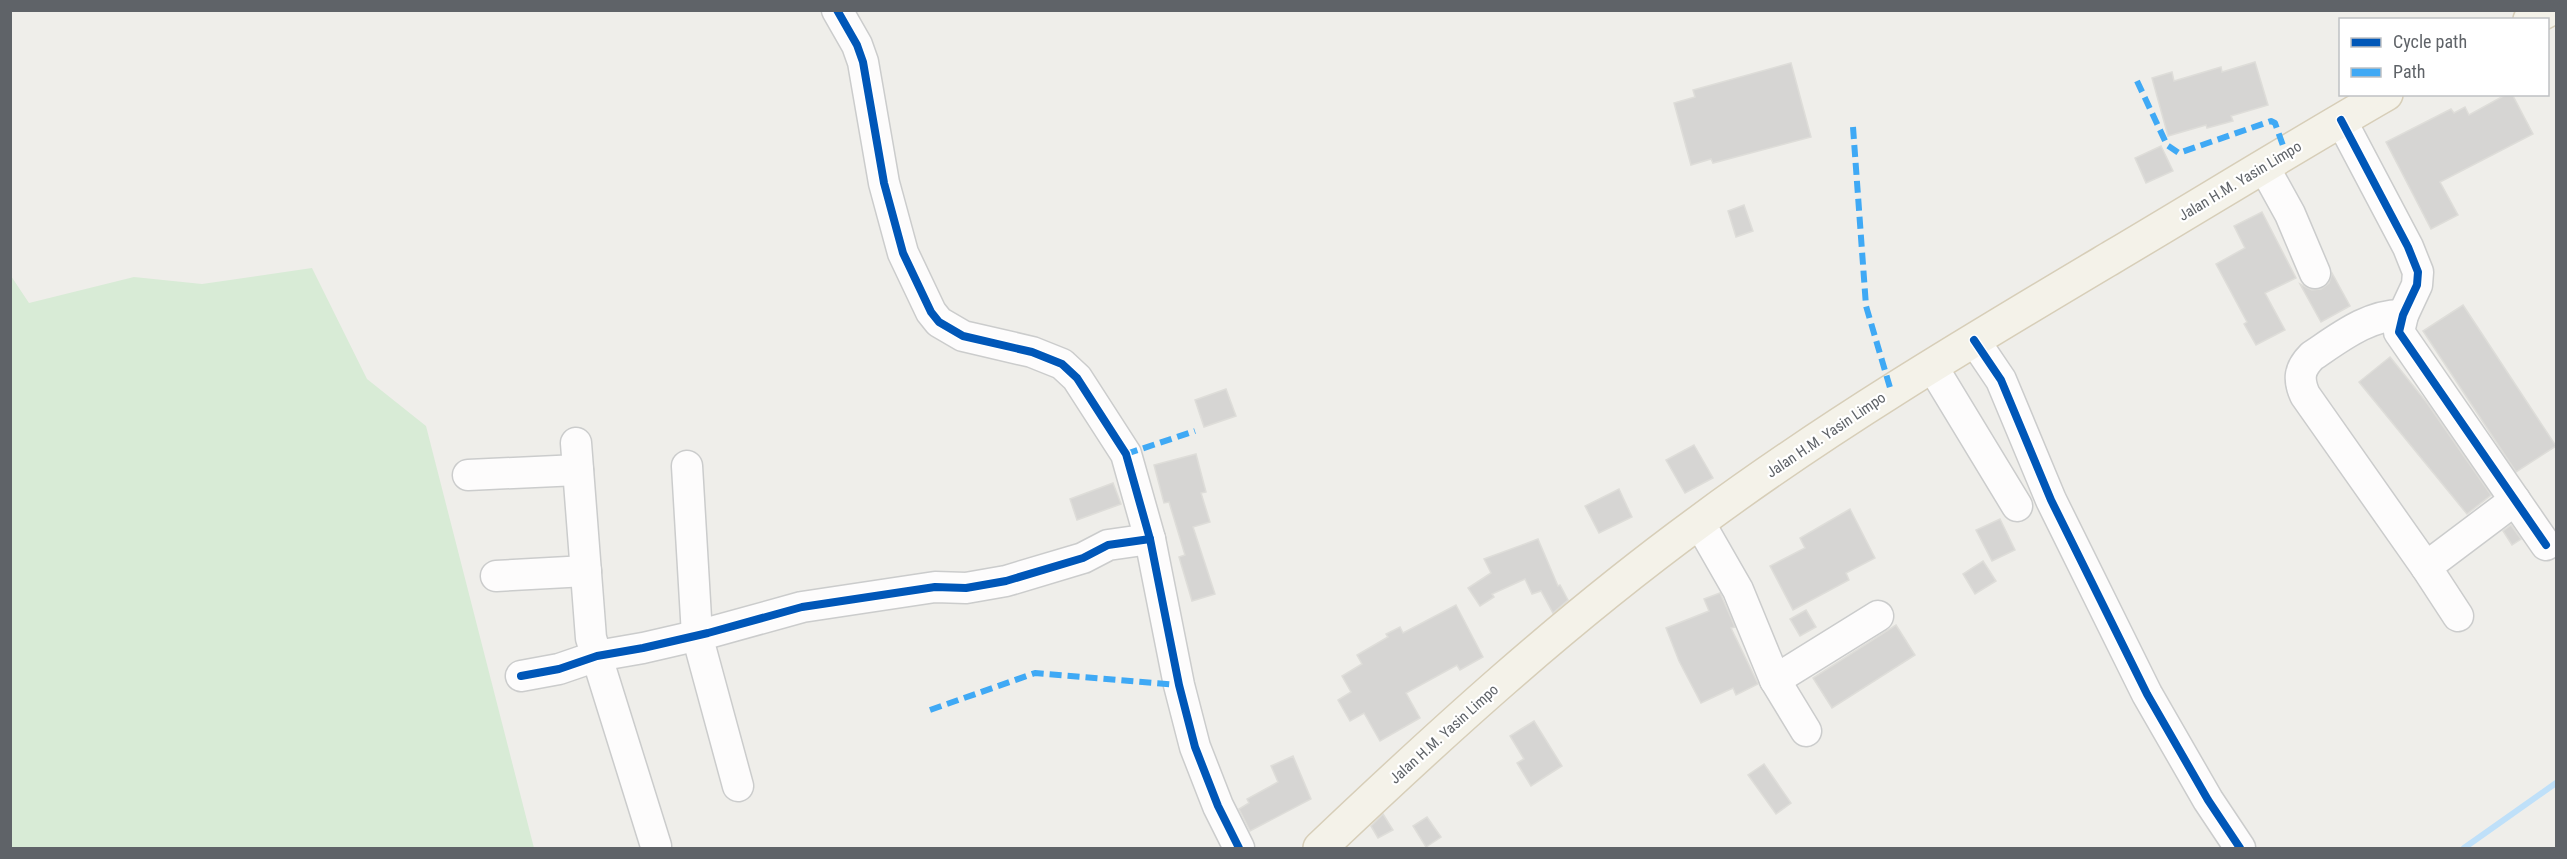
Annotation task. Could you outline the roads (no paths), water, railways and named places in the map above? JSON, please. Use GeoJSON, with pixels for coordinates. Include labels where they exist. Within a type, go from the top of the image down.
{"type":"FeatureCollection","features":[{"type":"Feature","properties":{"kind":"main road"},"geometry":{"type":"LineString","coordinates":[[2533,18],[2547,10]]}},
{"type":"Feature","properties":{"kind":"main road","name":"Jalan H.M. Yasin Limpo"},"geometry":{"type":"LineString","coordinates":[[1320,849],[1371,800],[1537,651],[1699,522],[1830,432],[1932,366],[2383,96]]}},
{"type":"Feature","properties":{"kind":"street"},"geometry":{"type":"LineString","coordinates":[[837,10],[863,62],[884,183],[903,253],[931,312],[939,322],[963,336],[1050,358],[1062,364],[1077,378],[1126,454],[1150,539],[1179,685],[1196,747],[1218,806],[1239,849]]}},
{"type":"Feature","properties":{"kind":"street"},"geometry":{"type":"LineString","coordinates":[[2341,120],[2408,247],[2418,272],[2414,293],[2403,315],[2399,332],[2546,545]]}},
{"type":"Feature","properties":{"kind":"street"},"geometry":{"type":"LineString","coordinates":[[2264,167],[2290,214],[2315,273]]}},
{"type":"Feature","properties":{"kind":"street"},"geometry":{"type":"LineString","coordinates":[[2403,315],[2383,317],[2355,329],[2312,356],[2304,364],[2300,375],[2306,395],[2458,616]]}},
{"type":"Feature","properties":{"kind":"street"},"geometry":{"type":"LineString","coordinates":[[1974,340],[2001,380],[2051,500],[2146,694],[2208,800],[2240,849]]}},
{"type":"Feature","properties":{"kind":"street"},"geometry":{"type":"LineString","coordinates":[[1932,366],[2017,506]]}},
{"type":"Feature","properties":{"kind":"street"},"geometry":{"type":"LineString","coordinates":[[468,475],[577,457],[591,638],[656,846]]}},
{"type":"Feature","properties":{"kind":"street"},"geometry":{"type":"LineString","coordinates":[[687,466],[697,635],[738,786]]}},
{"type":"Feature","properties":{"kind":"street"},"geometry":{"type":"LineString","coordinates":[[2426,567],[2515,500]]}},
{"type":"Feature","properties":{"kind":"street"},"geometry":{"type":"LineString","coordinates":[[1699,522],[1738,590],[1775,680],[1806,731]]}},
{"type":"Feature","properties":{"kind":"street"},"geometry":{"type":"LineString","coordinates":[[520,676],[559,669],[597,656],[742,625],[802,607],[935,587],[966,588],[1006,581],[1083,558],[1108,545],[1150,539]]}},
{"type":"Feature","properties":{"kind":"street"},"geometry":{"type":"LineString","coordinates":[[496,576],[586,571]]}},
{"type":"Feature","properties":{"kind":"street"},"geometry":{"type":"LineString","coordinates":[[1775,680],[1878,616]]}},
{"type":"Feature","properties":{"kind":"waterway"},"geometry":{"type":"LineString","coordinates":[[2464,848],[2556,783]]}}]}
